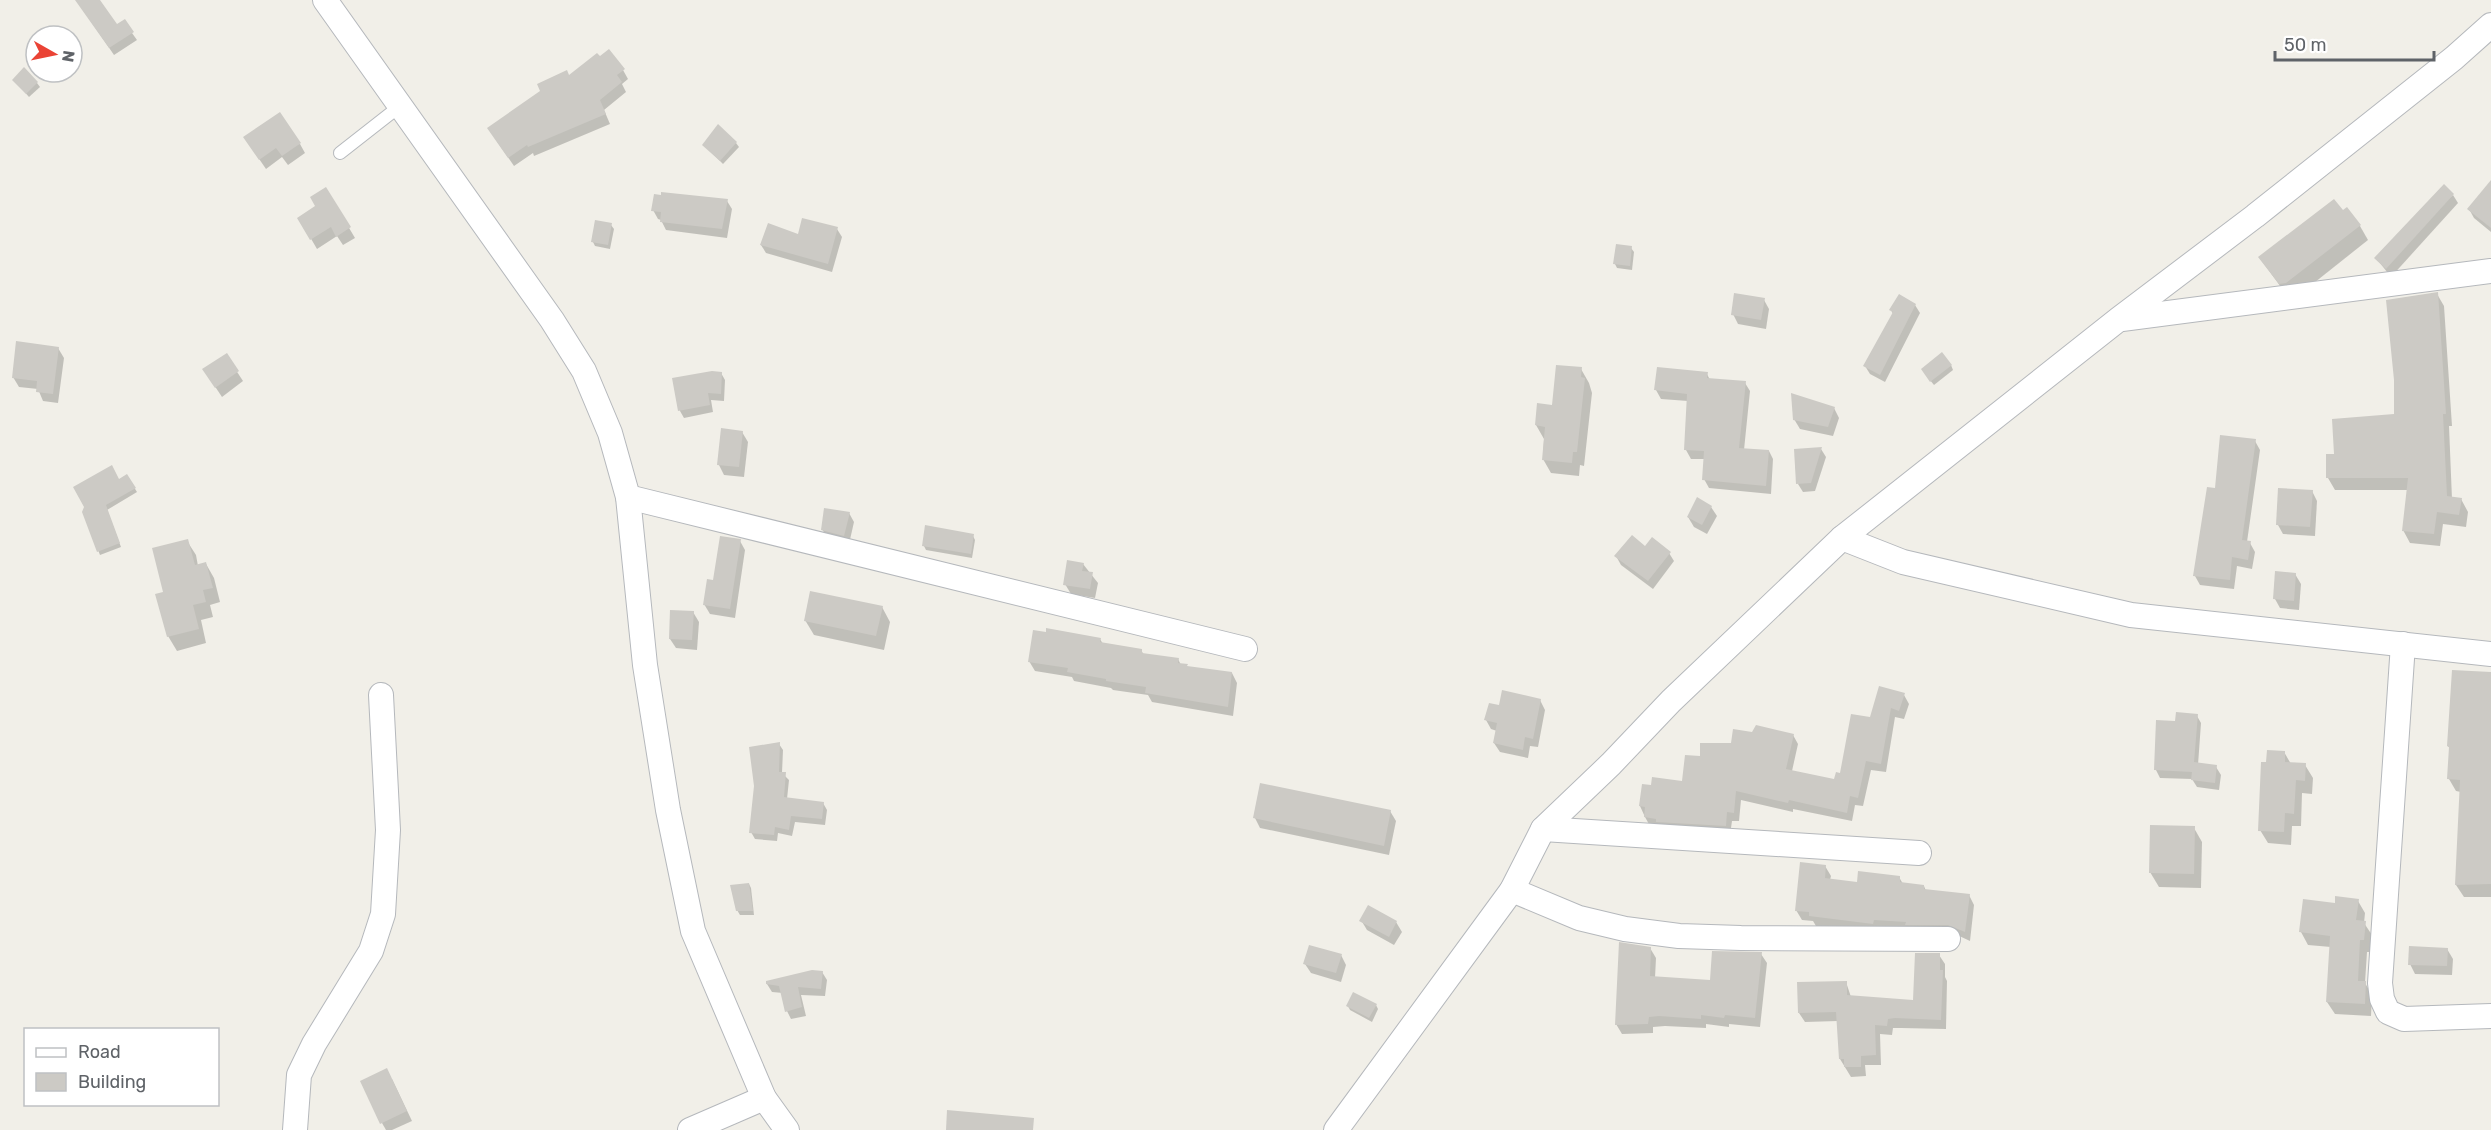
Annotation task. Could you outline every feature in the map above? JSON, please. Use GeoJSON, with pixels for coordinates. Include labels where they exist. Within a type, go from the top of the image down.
{"type":"FeatureCollection","features":[{"type":"Feature","properties":{"kind":"street"},"geometry":{"type":"LineString","coordinates":[[325,0],[552,320],[584,371],[610,433],[627,497],[645,665],[668,810],[693,931],[764,1098],[787,1130]]}},
{"type":"Feature","properties":{"kind":"street"},"geometry":{"type":"LineString","coordinates":[[1336,1130],[1512,890],[1544,829],[1611,764],[1671,700],[1842,538],[2119,319],[2255,216],[2454,58],[2491,25]]}},
{"type":"Feature","properties":{"kind":"street"},"geometry":{"type":"LineString","coordinates":[[2119,319],[2491,271]]}},
{"type":"Feature","properties":{"kind":"street"},"geometry":{"type":"LineString","coordinates":[[627,497],[1245,649]]}},
{"type":"Feature","properties":{"kind":"street"},"geometry":{"type":"LineString","coordinates":[[1842,538],[1903,562],[2131,615],[2491,654]]}},
{"type":"Feature","properties":{"kind":"street"},"geometry":{"type":"LineString","coordinates":[[2403,645],[2380,983],[2382,999],[2388,1012],[2404,1019],[2491,1016]]}},
{"type":"Feature","properties":{"kind":"street"},"geometry":{"type":"LineString","coordinates":[[295,1130],[299,1074],[314,1044],[371,951],[383,914],[388,830],[381,695]]}},
{"type":"Feature","properties":{"kind":"street"},"geometry":{"type":"LineString","coordinates":[[1544,829],[1919,853]]}},
{"type":"Feature","properties":{"kind":"street"},"geometry":{"type":"LineString","coordinates":[[1512,890],[1579,918],[1625,930],[1679,936],[1741,938],[1948,939]]}},
{"type":"Feature","properties":{"kind":"street"},"geometry":{"type":"LineString","coordinates":[[690,1130],[764,1098]]}},
{"type":"Feature","properties":{"kind":"lane"},"geometry":{"type":"LineString","coordinates":[[340,153],[400,106]]}},
{"type":"Feature","properties":{"kind":"building"},"geometry":{"type":"Polygon","coordinates":[[[75,0],[100,0],[117,24],[125,19],[134,32],[109,48],[75,0]]]}},
{"type":"Feature","properties":{"kind":"building"},"geometry":{"type":"Polygon","coordinates":[[[609,49],[625,69],[617,75],[622,82],[600,100],[606,114],[528,147],[527,145],[508,158],[487,128],[540,91],[537,84],[567,70],[569,75],[597,53],[600,56],[609,49]]]}},
{"type":"Feature","properties":{"kind":"building"},"geometry":{"type":"Polygon","coordinates":[[[24,67],[24,84],[36,84],[26,94],[12,80],[24,67]]]}},
{"type":"Feature","properties":{"kind":"building"},"geometry":{"type":"Polygon","coordinates":[[[280,112],[301,143],[282,156],[276,148],[259,160],[243,137],[280,112]]]}},
{"type":"Feature","properties":{"kind":"building"},"geometry":{"type":"Polygon","coordinates":[[[718,124],[737,142],[720,161],[702,145],[718,124]]]}},
{"type":"Feature","properties":{"kind":"building"},"geometry":{"type":"Polygon","coordinates":[[[2491,180],[2491,228],[2467,209],[2491,180]]]}},
{"type":"Feature","properties":{"kind":"building"},"geometry":{"type":"Polygon","coordinates":[[[2444,184],[2454,194],[2386,269],[2374,258],[2444,184]]]}},
{"type":"Feature","properties":{"kind":"building"},"geometry":{"type":"Polygon","coordinates":[[[326,187],[351,227],[336,237],[331,227],[310,240],[297,218],[315,206],[310,197],[326,187]]]}},
{"type":"Feature","properties":{"kind":"building"},"geometry":{"type":"Polygon","coordinates":[[[661,192],[728,199],[722,229],[660,222],[661,212],[651,211],[654,194],[661,195],[661,192]]]}},
{"type":"Feature","properties":{"kind":"building"},"geometry":{"type":"Polygon","coordinates":[[[2334,199],[2343,210],[2347,207],[2361,225],[2286,283],[2279,284],[2258,257],[2334,199]]]}},
{"type":"Feature","properties":{"kind":"building"},"geometry":{"type":"Polygon","coordinates":[[[802,218],[838,227],[828,264],[760,245],[768,223],[798,234],[802,218]]]}},
{"type":"Feature","properties":{"kind":"building"},"geometry":{"type":"Polygon","coordinates":[[[595,220],[612,223],[608,245],[591,242],[595,220]]]}},
{"type":"Feature","properties":{"kind":"building"},"geometry":{"type":"Polygon","coordinates":[[[1616,244],[1632,246],[1630,266],[1613,264],[1616,244]]]}},
{"type":"Feature","properties":{"kind":"building"},"geometry":{"type":"Polygon","coordinates":[[[2438,292],[2446,414],[2443,414],[2447,496],[2462,498],[2459,515],[2437,512],[2434,534],[2402,531],[2408,478],[2326,478],[2326,454],[2334,454],[2332,419],[2394,414],[2394,380],[2386,300],[2438,292]]]}},
{"type":"Feature","properties":{"kind":"building"},"geometry":{"type":"Polygon","coordinates":[[[1734,293],[1765,298],[1761,320],[1731,315],[1734,293]]]}},
{"type":"Feature","properties":{"kind":"building"},"geometry":{"type":"Polygon","coordinates":[[[1899,294],[1916,304],[1880,375],[1863,366],[1893,312],[1889,310],[1899,294]]]}},
{"type":"Feature","properties":{"kind":"building"},"geometry":{"type":"Polygon","coordinates":[[[16,341],[59,347],[53,394],[36,392],[37,381],[12,378],[16,341]]]}},
{"type":"Feature","properties":{"kind":"building"},"geometry":{"type":"Polygon","coordinates":[[[1942,352],[1952,365],[1930,382],[1921,369],[1942,352]]]}},
{"type":"Feature","properties":{"kind":"building"},"geometry":{"type":"Polygon","coordinates":[[[227,353],[239,371],[215,388],[202,369],[227,353]]]}},
{"type":"Feature","properties":{"kind":"building"},"geometry":{"type":"Polygon","coordinates":[[[1556,365],[1582,367],[1581,377],[1585,378],[1577,452],[1573,452],[1572,463],[1542,460],[1545,427],[1535,425],[1537,403],[1552,405],[1556,365]]]}},
{"type":"Feature","properties":{"kind":"building"},"geometry":{"type":"Polygon","coordinates":[[[1657,367],[1708,372],[1707,378],[1746,381],[1739,448],[1769,450],[1766,486],[1702,480],[1704,451],[1684,450],[1687,394],[1654,390],[1657,367]]]}},
{"type":"Feature","properties":{"kind":"building"},"geometry":{"type":"Polygon","coordinates":[[[712,371],[722,372],[721,394],[708,393],[710,405],[678,411],[672,378],[712,371]]]}},
{"type":"Feature","properties":{"kind":"building"},"geometry":{"type":"Polygon","coordinates":[[[1791,393],[1835,407],[1828,427],[1793,420],[1791,393]]]}},
{"type":"Feature","properties":{"kind":"building"},"geometry":{"type":"Polygon","coordinates":[[[721,428],[743,431],[739,467],[717,465],[721,428]]]}},
{"type":"Feature","properties":{"kind":"building"},"geometry":{"type":"Polygon","coordinates":[[[2220,435],[2256,439],[2242,540],[2251,541],[2248,560],[2232,557],[2230,580],[2193,576],[2207,487],[2215,488],[2220,435]]]}},
{"type":"Feature","properties":{"kind":"building"},"geometry":{"type":"Polygon","coordinates":[[[1822,447],[1811,483],[1796,484],[1794,449],[1822,447]]]}},
{"type":"Feature","properties":{"kind":"building"},"geometry":{"type":"Polygon","coordinates":[[[112,465],[119,479],[127,474],[136,488],[106,505],[120,543],[97,552],[82,512],[84,507],[73,487],[112,465]]]}},
{"type":"Feature","properties":{"kind":"building"},"geometry":{"type":"Polygon","coordinates":[[[2278,488],[2313,490],[2310,527],[2276,525],[2278,488]]]}},
{"type":"Feature","properties":{"kind":"building"},"geometry":{"type":"Polygon","coordinates":[[[1697,497],[1712,506],[1702,525],[1687,517],[1697,497]]]}},
{"type":"Feature","properties":{"kind":"building"},"geometry":{"type":"Polygon","coordinates":[[[824,508],[850,512],[844,536],[821,530],[824,508]]]}},
{"type":"Feature","properties":{"kind":"building"},"geometry":{"type":"Polygon","coordinates":[[[925,525],[974,534],[971,554],[922,546],[925,525]]]}},
{"type":"Feature","properties":{"kind":"building"},"geometry":{"type":"Polygon","coordinates":[[[1632,535],[1645,546],[1652,537],[1671,552],[1648,581],[1614,556],[1632,535]]]}},
{"type":"Feature","properties":{"kind":"building"},"geometry":{"type":"Polygon","coordinates":[[[720,536],[741,539],[730,609],[703,605],[707,579],[713,580],[720,536]]]}},
{"type":"Feature","properties":{"kind":"building"},"geometry":{"type":"Polygon","coordinates":[[[188,539],[195,565],[206,562],[213,588],[203,590],[206,602],[193,605],[199,629],[167,637],[155,594],[163,592],[152,548],[188,539]]]}},
{"type":"Feature","properties":{"kind":"building"},"geometry":{"type":"Polygon","coordinates":[[[1067,560],[1084,563],[1082,571],[1093,572],[1090,589],[1063,585],[1067,560]]]}},
{"type":"Feature","properties":{"kind":"building"},"geometry":{"type":"Polygon","coordinates":[[[2275,571],[2296,573],[2294,601],[2273,599],[2275,571]]]}},
{"type":"Feature","properties":{"kind":"building"},"geometry":{"type":"Polygon","coordinates":[[[810,591],[883,606],[876,636],[804,621],[810,591]]]}},
{"type":"Feature","properties":{"kind":"building"},"geometry":{"type":"Polygon","coordinates":[[[670,610],[694,611],[692,640],[669,639],[670,610]]]}},
{"type":"Feature","properties":{"kind":"building"},"geometry":{"type":"Polygon","coordinates":[[[1046,628],[1101,638],[1100,642],[1142,649],[1142,653],[1179,658],[1178,663],[1188,664],[1187,666],[1232,672],[1228,707],[1145,693],[1146,687],[1067,672],[1068,668],[1028,662],[1033,630],[1046,632],[1046,628]]]}},
{"type":"Feature","properties":{"kind":"building"},"geometry":{"type":"Polygon","coordinates":[[[2452,670],[2491,672],[2491,884],[2455,885],[2460,780],[2447,779],[2452,670]]]}},
{"type":"Feature","properties":{"kind":"building"},"geometry":{"type":"Polygon","coordinates":[[[1879,686],[1905,693],[1899,711],[1891,708],[1881,764],[1866,761],[1858,798],[1850,796],[1847,813],[1736,791],[1734,813],[1727,812],[1726,826],[1656,822],[1656,819],[1644,817],[1645,807],[1639,806],[1642,784],[1651,785],[1652,777],[1682,781],[1685,755],[1700,756],[1700,743],[1731,743],[1733,729],[1752,732],[1756,725],[1794,734],[1786,769],[1834,779],[1836,772],[1840,773],[1851,714],[1870,717],[1879,686]]]}},
{"type":"Feature","properties":{"kind":"building"},"geometry":{"type":"Polygon","coordinates":[[[1502,690],[1541,699],[1533,739],[1525,737],[1523,750],[1493,743],[1497,723],[1484,720],[1489,703],[1499,705],[1502,690]]]}},
{"type":"Feature","properties":{"kind":"building"},"geometry":{"type":"Polygon","coordinates":[[[2176,712],[2198,714],[2194,762],[2217,765],[2215,783],[2191,780],[2192,772],[2154,770],[2156,720],[2175,721],[2176,712]]]}},
{"type":"Feature","properties":{"kind":"building"},"geometry":{"type":"Polygon","coordinates":[[[780,742],[779,772],[786,772],[784,797],[824,802],[822,819],[791,816],[789,830],[775,827],[774,835],[749,833],[754,786],[749,747],[780,742]]]}},
{"type":"Feature","properties":{"kind":"building"},"geometry":{"type":"Polygon","coordinates":[[[2267,750],[2285,751],[2285,762],[2306,763],[2305,781],[2296,780],[2294,814],[2285,813],[2284,832],[2258,831],[2261,762],[2266,762],[2267,750]]]}},
{"type":"Feature","properties":{"kind":"building"},"geometry":{"type":"Polygon","coordinates":[[[1260,783],[1391,810],[1384,846],[1253,818],[1260,783]]]}},
{"type":"Feature","properties":{"kind":"building"},"geometry":{"type":"Polygon","coordinates":[[[2150,825],[2195,826],[2194,874],[2149,873],[2150,825]]]}},
{"type":"Feature","properties":{"kind":"building"},"geometry":{"type":"Polygon","coordinates":[[[1800,862],[1826,865],[1825,878],[1857,882],[1858,871],[1900,876],[1900,882],[1924,885],[1924,889],[1970,894],[1965,932],[1948,925],[1905,925],[1906,922],[1874,920],[1873,924],[1809,916],[1809,912],[1795,911],[1800,862]]]}},
{"type":"Feature","properties":{"kind":"building"},"geometry":{"type":"Polygon","coordinates":[[[749,883],[753,911],[736,911],[730,885],[749,883]]]}},
{"type":"Feature","properties":{"kind":"building"},"geometry":{"type":"Polygon","coordinates":[[[2335,896],[2359,899],[2356,920],[2366,921],[2364,940],[2360,940],[2358,981],[2366,981],[2365,1004],[2326,1002],[2330,936],[2299,932],[2303,899],[2335,903],[2335,896]]]}},
{"type":"Feature","properties":{"kind":"building"},"geometry":{"type":"Polygon","coordinates":[[[1368,905],[1397,921],[1389,937],[1359,921],[1368,905]]]}},
{"type":"Feature","properties":{"kind":"building"},"geometry":{"type":"Polygon","coordinates":[[[1619,942],[1651,947],[1650,976],[1710,980],[1712,951],[1762,952],[1755,1018],[1725,1015],[1724,1018],[1701,1015],[1701,1019],[1659,1016],[1649,1017],[1648,1024],[1615,1025],[1619,942]]]}},
{"type":"Feature","properties":{"kind":"building"},"geometry":{"type":"Polygon","coordinates":[[[1309,945],[1342,954],[1336,973],[1303,964],[1309,945]]]}},
{"type":"Feature","properties":{"kind":"building"},"geometry":{"type":"Polygon","coordinates":[[[2409,946],[2448,948],[2447,966],[2408,965],[2409,946]]]}},
{"type":"Feature","properties":{"kind":"building"},"geometry":{"type":"Polygon","coordinates":[[[1915,953],[1940,953],[1940,970],[1943,970],[1941,1020],[1895,1018],[1888,1019],[1887,1026],[1875,1025],[1876,1055],[1861,1056],[1861,1067],[1844,1067],[1844,1059],[1839,1059],[1836,1012],[1798,1013],[1797,982],[1847,981],[1847,995],[1913,1000],[1915,953]]]}},
{"type":"Feature","properties":{"kind":"building"},"geometry":{"type":"Polygon","coordinates":[[[812,970],[823,971],[821,989],[798,987],[802,1007],[785,1012],[779,986],[766,984],[766,981],[812,970]]]}},
{"type":"Feature","properties":{"kind":"building"},"geometry":{"type":"Polygon","coordinates":[[[1353,992],[1377,1004],[1369,1018],[1346,1006],[1353,992]]]}},
{"type":"Feature","properties":{"kind":"building"},"geometry":{"type":"Polygon","coordinates":[[[387,1068],[407,1111],[380,1124],[360,1081],[387,1068]]]}},
{"type":"Feature","properties":{"kind":"building"},"geometry":{"type":"Polygon","coordinates":[[[947,1110],[1034,1118],[1033,1130],[946,1130],[947,1110]]]}}]}
